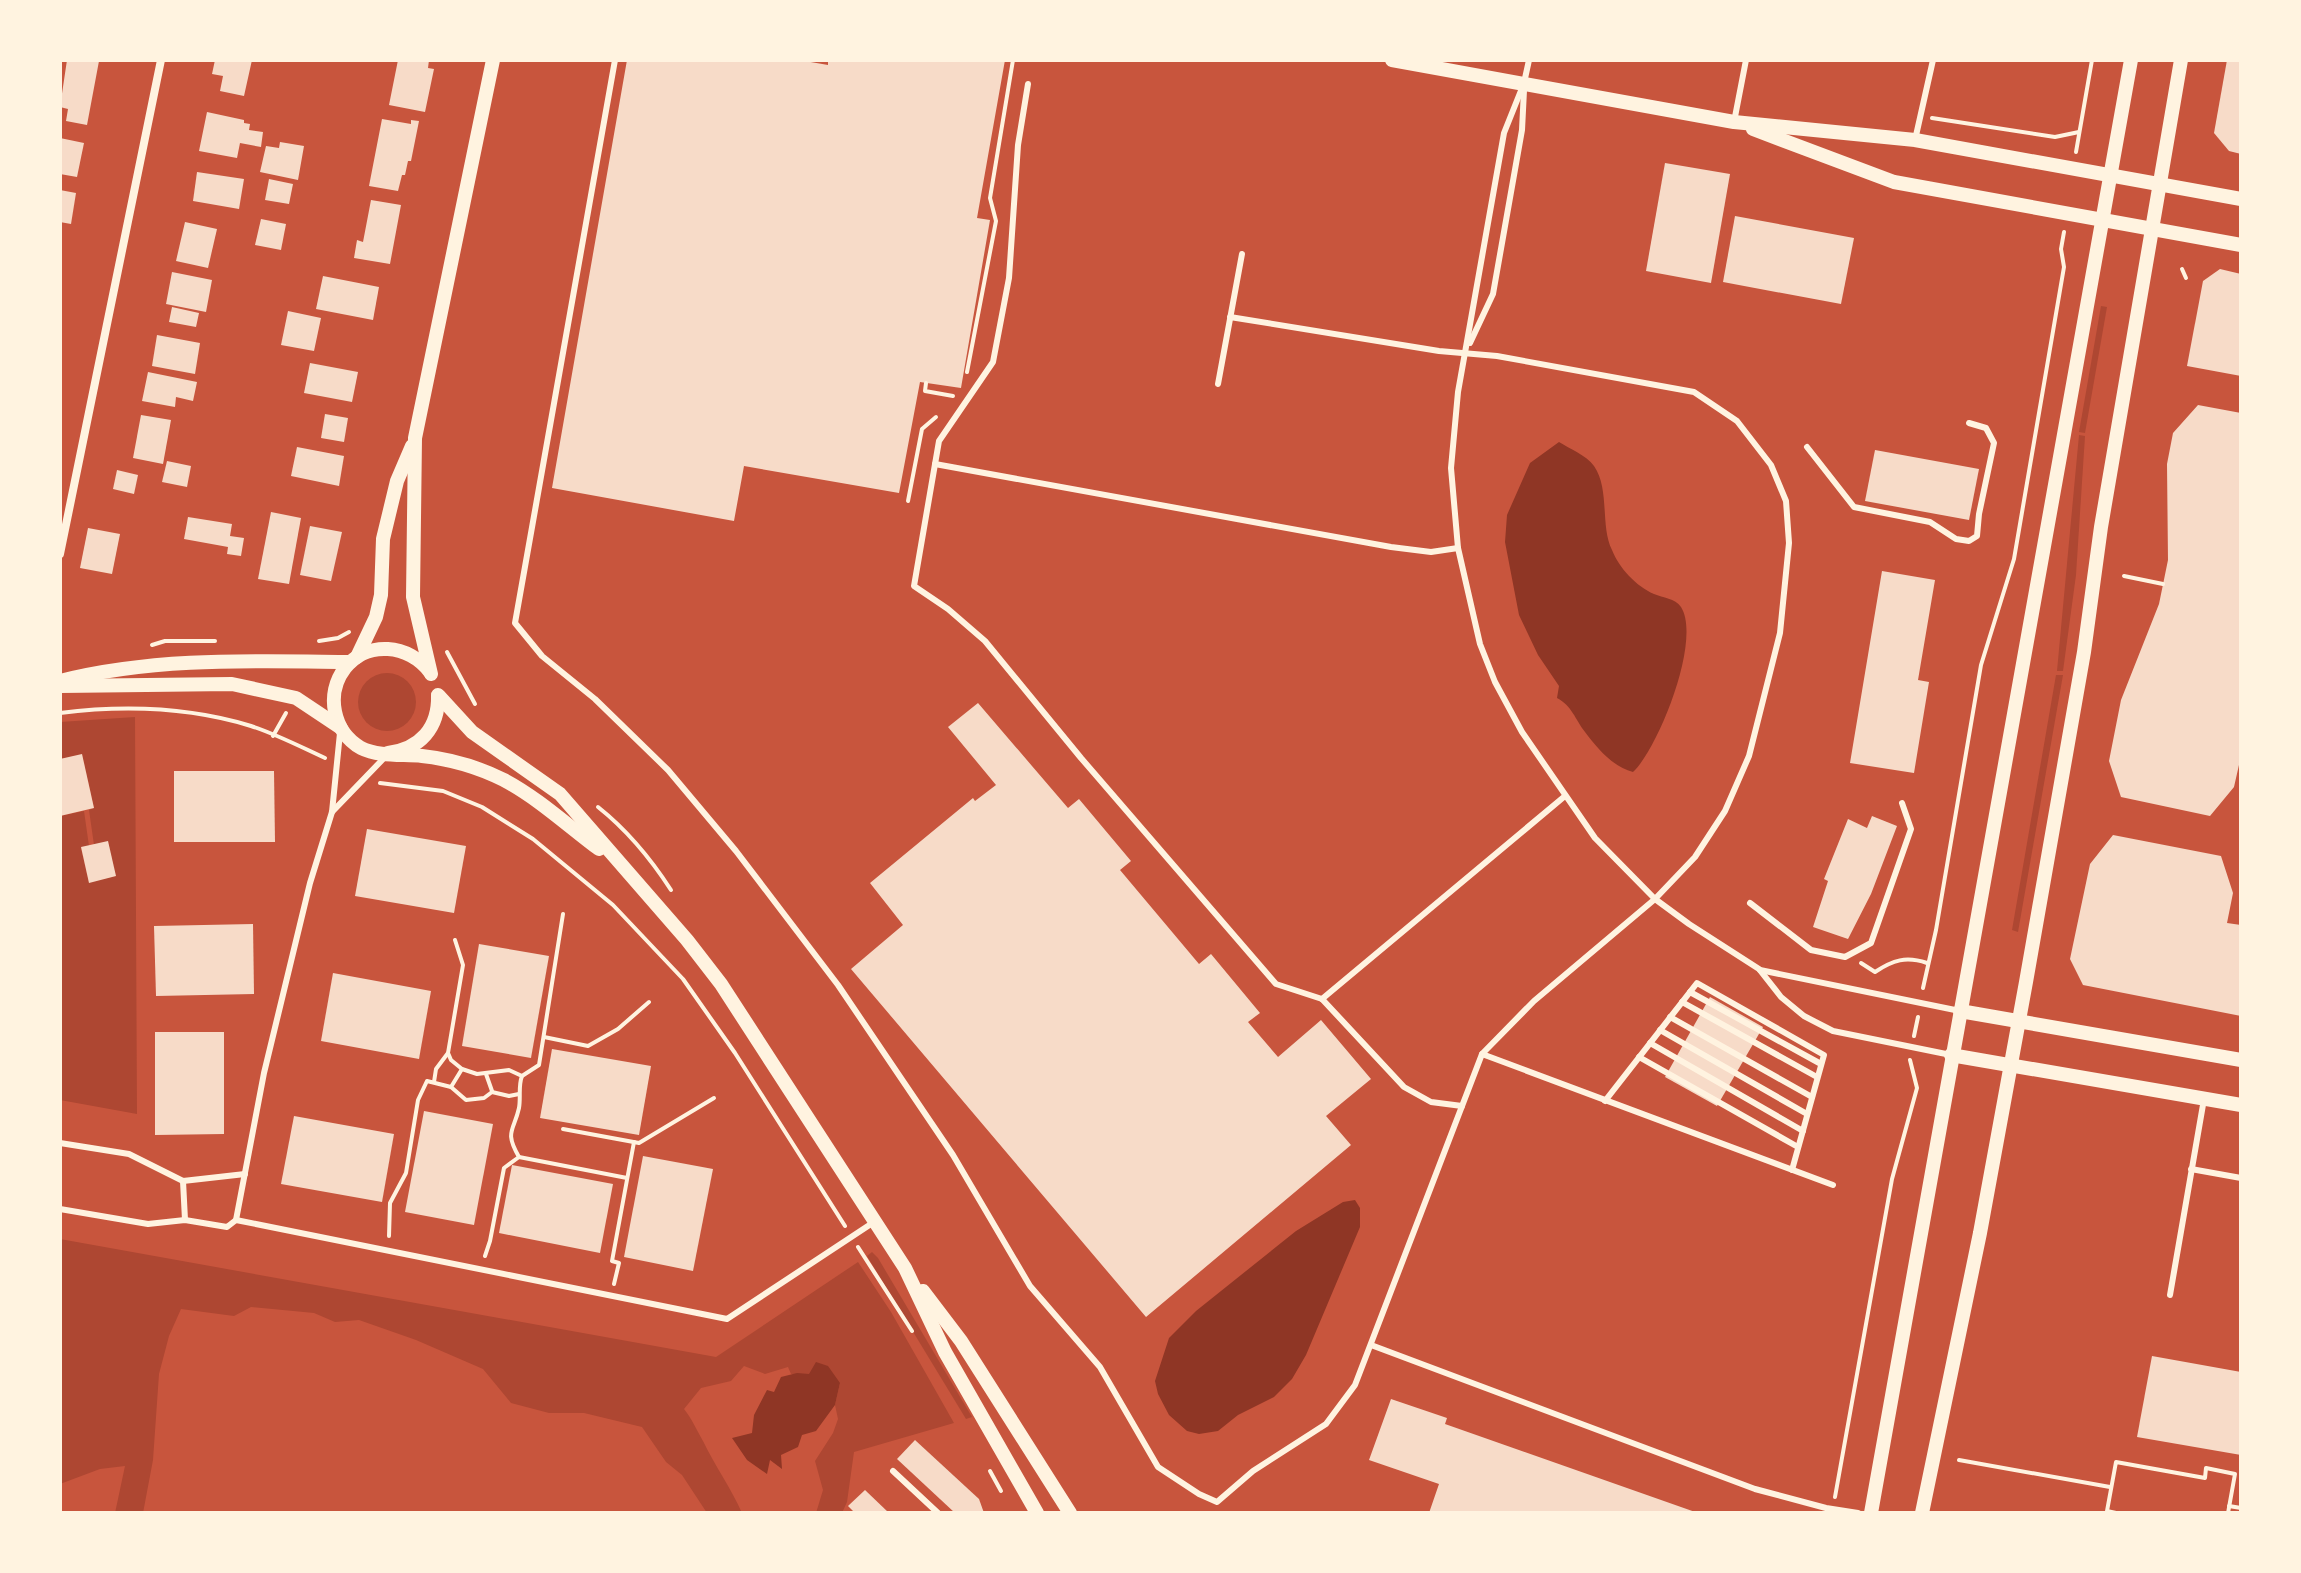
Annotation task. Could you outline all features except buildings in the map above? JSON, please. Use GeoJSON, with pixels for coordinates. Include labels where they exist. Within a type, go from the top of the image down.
{"type":"FeatureCollection","features":[{"type":"Feature","properties":{"kind":"street"},"geometry":{"type":"LineString","coordinates":[[60,554],[161,60]]}},
{"type":"Feature","properties":{"kind":"street"},"geometry":{"type":"LineString","coordinates":[[493,60],[415,438],[413,597],[439,696],[472,732],[560,794],[670,920],[721,984],[905,1268],[945,1352],[1037,1513]]}},
{"type":"Feature","properties":{"kind":"street"},"geometry":{"type":"LineString","coordinates":[[1392,60],[1734,122],[1915,140],[2241,199]]}},
{"type":"Feature","properties":{"kind":"street"},"geometry":{"type":"LineString","coordinates":[[1871,1513],[2131,60]]}},
{"type":"Feature","properties":{"kind":"street"},"geometry":{"type":"LineString","coordinates":[[1922,1513],[1964,1317],[2019,1022],[2084,652],[2101,527],[2181,60]]}},
{"type":"Feature","properties":{"kind":"street"},"geometry":{"type":"LineString","coordinates":[[1734,122],[1894,182],[2241,245]]}},
{"type":"Feature","properties":{"kind":"street"},"geometry":{"type":"LineString","coordinates":[[341,728],[334,696],[339,678],[354,660],[376,617],[381,595],[386,528],[397,481],[415,438]]}},
{"type":"Feature","properties":{"kind":"street"},"geometry":{"type":"LineString","coordinates":[[60,684],[106,670],[172,663],[354,660],[378,649],[398,650],[417,659],[431,674]]}},
{"type":"Feature","properties":{"kind":"street"},"geometry":{"type":"LineString","coordinates":[[60,684],[113,687],[201,682],[232,684],[296,698],[341,728],[361,747],[451,760],[506,781],[618,863]]}},
{"type":"Feature","properties":{"kind":"street"},"geometry":{"type":"LineString","coordinates":[[388,753],[402,751],[426,736],[438,710],[439,696]]}},
{"type":"Feature","properties":{"kind":"street"},"geometry":{"type":"LineString","coordinates":[[1960,1011],[2241,1060]]}},
{"type":"Feature","properties":{"kind":"street"},"geometry":{"type":"LineString","coordinates":[[1951,1055],[2241,1105]]}},
{"type":"Feature","properties":{"kind":"street"},"geometry":{"type":"LineString","coordinates":[[905,1268],[961,1341],[1070,1513]]}},
{"type":"Feature","properties":{"kind":"lane"},"geometry":{"type":"LineString","coordinates":[[615,60],[515,623],[542,656],[595,699],[668,770],[745,863],[838,985],[953,1155],[1030,1286],[1100,1367],[1158,1467],[1217,1502],[1253,1471],[1326,1424],[1355,1385],[1482,1054],[1534,1001],[1655,899],[1695,857],[1725,811],[1749,756],[1780,633],[1789,543],[1786,501],[1771,465],[1737,421],[1694,392],[1497,356],[1439,351],[1230,317]]}},
{"type":"Feature","properties":{"kind":"lane"},"geometry":{"type":"LineString","coordinates":[[1529,60],[1524,83],[1504,133],[1458,392],[1451,468],[1458,548],[1480,644],[1495,682],[1522,732],[1595,838],[1655,899],[1759,969],[1781,997],[1804,1016],[1833,1031],[1951,1055]]}},
{"type":"Feature","properties":{"kind":"lane"},"geometry":{"type":"LineString","coordinates":[[1734,122],[1746,60]]}},
{"type":"Feature","properties":{"kind":"lane"},"geometry":{"type":"LineString","coordinates":[[1915,140],[1933,60]]}},
{"type":"Feature","properties":{"kind":"lane"},"geometry":{"type":"LineString","coordinates":[[1465,353],[1493,294],[1522,130],[1524,83]]}},
{"type":"Feature","properties":{"kind":"lane"},"geometry":{"type":"LineString","coordinates":[[1028,84],[1018,145],[1009,278],[993,362],[939,441],[914,586],[948,609],[985,641],[1081,758],[1276,984],[1322,999],[1404,1087],[1431,1102],[1462,1106]]}},
{"type":"Feature","properties":{"kind":"lane"},"geometry":{"type":"LineString","coordinates":[[1218,384],[1242,254]]}},
{"type":"Feature","properties":{"kind":"lane"},"geometry":{"type":"LineString","coordinates":[[1807,447],[1854,507],[1930,522],[1956,539],[1969,541],[1977,536],[1994,443],[1986,428],[1969,423]]}},
{"type":"Feature","properties":{"kind":"lane"},"geometry":{"type":"LineString","coordinates":[[935,464],[1391,547],[1431,552],[1458,548]]}},
{"type":"Feature","properties":{"kind":"lane"},"geometry":{"type":"LineString","coordinates":[[60,1209],[148,1224],[185,1220],[227,1227],[236,1220],[264,1073],[310,883],[332,812],[341,728]]}},
{"type":"Feature","properties":{"kind":"lane"},"geometry":{"type":"LineString","coordinates":[[332,812],[388,753]]}},
{"type":"Feature","properties":{"kind":"lane"},"geometry":{"type":"LineString","coordinates":[[1322,999],[1565,796]]}},
{"type":"Feature","properties":{"kind":"lane"},"geometry":{"type":"LineString","coordinates":[[1750,903],[1811,950],[1845,957],[1871,943],[1911,829],[1902,803]]}},
{"type":"Feature","properties":{"kind":"lane"},"geometry":{"type":"LineString","coordinates":[[1759,969],[1960,1011]]}},
{"type":"Feature","properties":{"kind":"lane"},"geometry":{"type":"LineString","coordinates":[[1605,1101],[1697,983],[1824,1055],[1792,1170]]}},
{"type":"Feature","properties":{"kind":"lane"},"geometry":{"type":"LineString","coordinates":[[1682,1002],[1817,1077]]}},
{"type":"Feature","properties":{"kind":"lane"},"geometry":{"type":"LineString","coordinates":[[1670,1017],[1812,1097]]}},
{"type":"Feature","properties":{"kind":"lane"},"geometry":{"type":"LineString","coordinates":[[1660,1030],[1807,1114]]}},
{"type":"Feature","properties":{"kind":"lane"},"geometry":{"type":"LineString","coordinates":[[1650,1043],[1803,1131]]}},
{"type":"Feature","properties":{"kind":"lane"},"geometry":{"type":"LineString","coordinates":[[1482,1054],[1833,1185]]}},
{"type":"Feature","properties":{"kind":"lane"},"geometry":{"type":"LineString","coordinates":[[1639,1057],[1798,1147]]}},
{"type":"Feature","properties":{"kind":"lane"},"geometry":{"type":"LineString","coordinates":[[2170,1295],[2204,1099]]}},
{"type":"Feature","properties":{"kind":"lane"},"geometry":{"type":"LineString","coordinates":[[60,1143],[129,1154],[183,1181],[245,1174]]}},
{"type":"Feature","properties":{"kind":"lane"},"geometry":{"type":"LineString","coordinates":[[2191,1169],[2241,1178]]}},
{"type":"Feature","properties":{"kind":"lane"},"geometry":{"type":"LineString","coordinates":[[183,1181],[185,1220]]}},
{"type":"Feature","properties":{"kind":"lane"},"geometry":{"type":"LineString","coordinates":[[236,1220],[727,1319],[876,1220]]}},
{"type":"Feature","properties":{"kind":"lane"},"geometry":{"type":"LineString","coordinates":[[1371,1345],[1755,1489],[1858,1513]]}},
{"type":"Feature","properties":{"kind":"lane"},"geometry":{"type":"LineString","coordinates":[[893,1471],[938,1513]]}},
{"type":"Feature","properties":{"kind":"path"},"geometry":{"type":"LineString","coordinates":[[965,382],[996,221],[990,198],[1013,60]]}},
{"type":"Feature","properties":{"kind":"path"},"geometry":{"type":"LineString","coordinates":[[2073,169],[2092,60]]}},
{"type":"Feature","properties":{"kind":"path"},"geometry":{"type":"LineString","coordinates":[[1921,116],[2055,137],[2079,132]]}},
{"type":"Feature","properties":{"kind":"path"},"geometry":{"type":"LineString","coordinates":[[1848,955],[1875,972],[1891,961],[1911,958],[1927,963],[1936,930],[1981,665],[2014,559],[2064,267],[2061,249],[2068,213]]}},
{"type":"Feature","properties":{"kind":"path"},"geometry":{"type":"LineString","coordinates":[[2182,269],[2186,278]]}},
{"type":"Feature","properties":{"kind":"path"},"geometry":{"type":"LineString","coordinates":[[926,383],[925,391],[959,397]]}},
{"type":"Feature","properties":{"kind":"path"},"geometry":{"type":"LineString","coordinates":[[937,393],[938,385]]}},
{"type":"Feature","properties":{"kind":"path"},"geometry":{"type":"LineString","coordinates":[[2124,576],[2163,584]]}},
{"type":"Feature","properties":{"kind":"path"},"geometry":{"type":"LineString","coordinates":[[443,645],[476,707]]}},
{"type":"Feature","properties":{"kind":"path"},"geometry":{"type":"LineString","coordinates":[[60,713],[181,710],[252,727],[328,760]]}},
{"type":"Feature","properties":{"kind":"path"},"geometry":{"type":"LineString","coordinates":[[273,736],[288,711]]}},
{"type":"Feature","properties":{"kind":"path"},"geometry":{"type":"LineString","coordinates":[[376,782],[443,791],[482,807],[533,839],[613,905],[683,979],[735,1053],[842,1221]]}},
{"type":"Feature","properties":{"kind":"path"},"geometry":{"type":"LineString","coordinates":[[590,800],[612,818],[652,862]]}},
{"type":"Feature","properties":{"kind":"path"},"geometry":{"type":"LineString","coordinates":[[519,1157],[511,1144],[511,1131],[520,1105],[522,1076],[539,1065],[563,914]]}},
{"type":"Feature","properties":{"kind":"path"},"geometry":{"type":"LineString","coordinates":[[434,1082],[436,1069],[448,1053],[463,965],[455,940]]}},
{"type":"Feature","properties":{"kind":"path"},"geometry":{"type":"LineString","coordinates":[[544,1037],[588,1046],[618,1029],[649,1002]]}},
{"type":"Feature","properties":{"kind":"path"},"geometry":{"type":"LineString","coordinates":[[448,1053],[462,1069],[486,1074],[509,1070],[522,1076]]}},
{"type":"Feature","properties":{"kind":"path"},"geometry":{"type":"LineString","coordinates":[[1837,1482],[1892,1179],[1917,1088],[1909,1063]]}},
{"type":"Feature","properties":{"kind":"path"},"geometry":{"type":"LineString","coordinates":[[451,1087],[462,1069]]}},
{"type":"Feature","properties":{"kind":"path"},"geometry":{"type":"LineString","coordinates":[[486,1074],[492,1092]]}},
{"type":"Feature","properties":{"kind":"path"},"geometry":{"type":"LineString","coordinates":[[386,1250],[391,1224],[390,1203],[406,1173],[418,1100],[427,1081],[451,1087],[466,1100],[484,1098],[492,1092]]}},
{"type":"Feature","properties":{"kind":"path"},"geometry":{"type":"LineString","coordinates":[[492,1092],[509,1096],[519,1094]]}},
{"type":"Feature","properties":{"kind":"path"},"geometry":{"type":"LineString","coordinates":[[563,1129],[639,1143],[714,1098]]}},
{"type":"Feature","properties":{"kind":"path"},"geometry":{"type":"LineString","coordinates":[[612,1296],[619,1263],[612,1261],[634,1142]]}},
{"type":"Feature","properties":{"kind":"path"},"geometry":{"type":"LineString","coordinates":[[482,1270],[504,1168],[519,1157],[627,1178]]}},
{"type":"Feature","properties":{"kind":"path"},"geometry":{"type":"LineString","coordinates":[[1959,1460],[2111,1487]]}},
{"type":"Feature","properties":{"kind":"path"},"geometry":{"type":"LineString","coordinates":[[2116,1513],[2107,1511],[2116,1462],[2205,1478],[2206,1468],[2235,1474],[2228,1513]]}},
{"type":"Feature","properties":{"kind":"path"},"geometry":{"type":"LineString","coordinates":[[2229,1506],[2241,1508]]}},
{"type":"Feature","properties":{"kind":"shaded area"},"geometry":{"type":"Polygon","coordinates":[[[2101,306],[2107,307],[2085,433],[2079,432],[2101,306]]]}},
{"type":"Feature","properties":{"kind":"shaded area"},"geometry":{"type":"Polygon","coordinates":[[[2079,435],[2085,436],[2076,575],[2063,671],[2057,671],[2079,435]]]}},
{"type":"Feature","properties":{"kind":"shaded area"},"geometry":{"type":"Polygon","coordinates":[[[1559,442],[1587,459],[1599,475],[1608,540],[1619,563],[1641,586],[1678,604],[1686,623],[1682,668],[1674,693],[1654,741],[1633,772],[1606,756],[1570,709],[1557,698],[1559,686],[1538,655],[1519,615],[1505,542],[1507,515],[1530,463],[1559,442]]]}},
{"type":"Feature","properties":{"kind":"shaded area"},"geometry":{"type":"Polygon","coordinates":[[[387,673],[398,675],[407,682],[414,691],[414,713],[407,722],[398,729],[387,731],[376,729],[367,722],[360,713],[358,702],[360,691],[367,682],[376,675],[387,673]]]}},
{"type":"Feature","properties":{"kind":"shaded area"},"geometry":{"type":"Polygon","coordinates":[[[2056,675],[2063,675],[2018,932],[2012,930],[2056,675]]]}},
{"type":"Feature","properties":{"kind":"shaded area"},"geometry":{"type":"Polygon","coordinates":[[[135,717],[137,1114],[60,1100],[60,816],[84,811],[89,846],[81,848],[89,882],[116,876],[94,845],[89,810],[94,808],[82,755],[60,759],[60,722],[135,717]]]}},
{"type":"Feature","properties":{"kind":"shaded area"},"geometry":{"type":"Polygon","coordinates":[[[1355,1200],[1360,1208],[1360,1227],[1306,1355],[1292,1379],[1274,1397],[1238,1415],[1218,1431],[1199,1434],[1187,1431],[1169,1415],[1155,1381],[1169,1338],[1196,1311],[1296,1231],[1343,1202],[1355,1200]]]}},
{"type":"Feature","properties":{"kind":"shaded area"},"geometry":{"type":"Polygon","coordinates":[[[60,1239],[716,1357],[858,1262],[891,1312],[954,1423],[854,1452],[847,1502],[842,1513],[816,1513],[823,1490],[815,1461],[838,1419],[835,1405],[840,1383],[809,1374],[791,1374],[788,1367],[765,1374],[744,1366],[731,1381],[701,1388],[684,1409],[742,1513],[707,1513],[682,1475],[666,1462],[642,1427],[584,1413],[549,1413],[511,1403],[483,1369],[359,1320],[335,1322],[314,1313],[251,1307],[234,1316],[181,1309],[169,1336],[159,1374],[153,1460],[143,1513],[115,1513],[125,1466],[100,1469],[60,1484],[60,1239]]]}},
{"type":"Feature","properties":{"kind":"shaded area"},"geometry":{"type":"Polygon","coordinates":[[[872,1252],[972,1417],[966,1419],[867,1256],[872,1252]]]}},
{"type":"Feature","properties":{"kind":"shaded area"},"geometry":{"type":"Polygon","coordinates":[[[816,1362],[828,1366],[840,1383],[835,1405],[816,1431],[802,1435],[798,1447],[781,1455],[782,1469],[770,1460],[767,1474],[747,1460],[732,1438],[752,1433],[754,1415],[767,1390],[774,1392],[781,1377],[809,1374],[816,1362]]]}}]}
